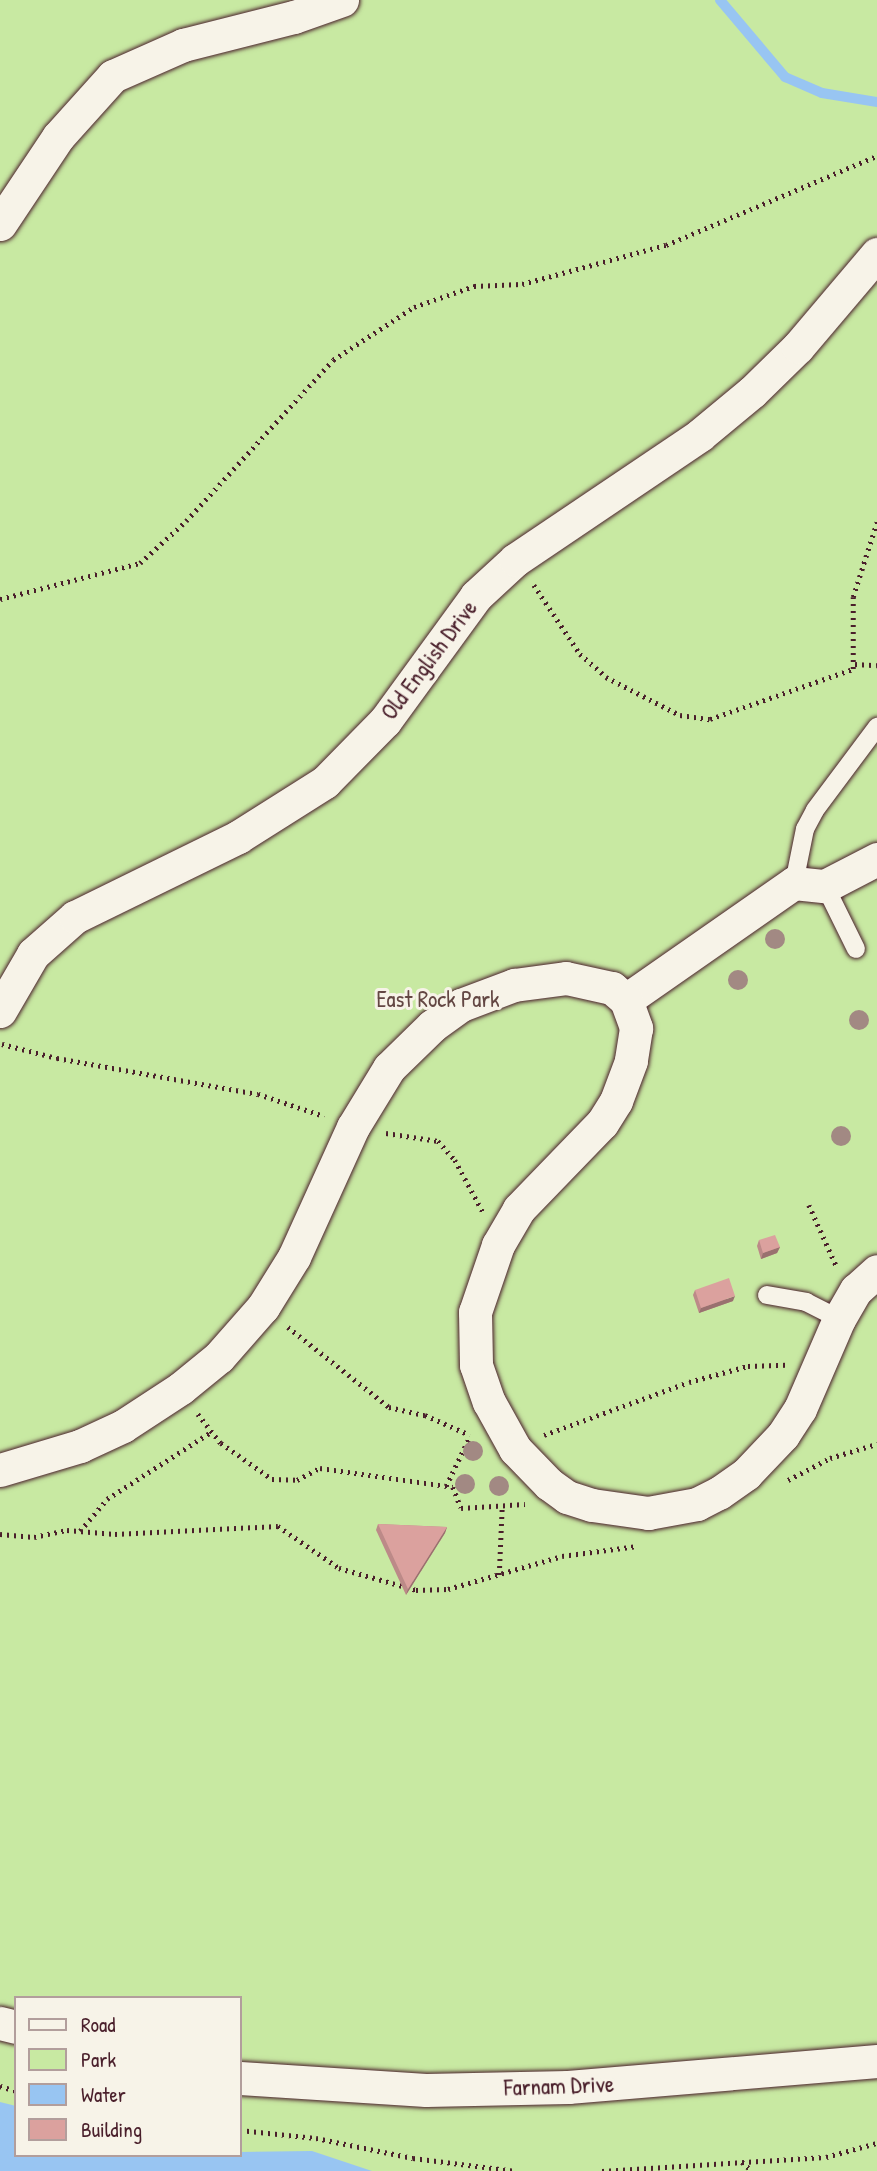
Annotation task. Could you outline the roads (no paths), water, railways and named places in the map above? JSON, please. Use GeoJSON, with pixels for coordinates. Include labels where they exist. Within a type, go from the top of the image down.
{"type":"FeatureCollection","features":[{"type":"Feature","properties":{"kind":"street"},"geometry":{"type":"LineString","coordinates":[[0,223],[58,137],[113,76],[183,45],[251,30],[342,0]]}},
{"type":"Feature","properties":{"kind":"street","name":"Old English Drive"},"geometry":{"type":"LineString","coordinates":[[0,1011],[33,954],[75,917],[239,837],[325,782],[385,720],[475,596],[515,560],[701,435],[752,392],[798,347],[877,254]]}},
{"type":"Feature","properties":{"kind":"street"},"geometry":{"type":"LineString","coordinates":[[626,1000],[810,884],[877,859]]}},
{"type":"Feature","properties":{"kind":"street"},"geometry":{"type":"LineString","coordinates":[[0,1470],[80,1446],[181,1388],[219,1357],[263,1307],[294,1257],[353,1127],[389,1068],[408,1047],[461,1005],[490,991],[566,978],[611,988],[626,1000],[636,1028],[635,1044],[617,1101],[506,1229],[475,1312],[477,1365],[489,1402],[515,1449],[549,1484],[567,1497],[592,1505],[648,1513],[697,1504],[719,1493],[765,1457],[800,1409],[839,1319],[867,1280]]}},
{"type":"Feature","properties":{"kind":"street","name":"Farnam Drive"},"geometry":{"type":"LineString","coordinates":[[242,2078],[359,2088],[555,2087],[877,2061]]}},
{"type":"Feature","properties":{"kind":"lane"},"geometry":{"type":"LineString","coordinates":[[856,949],[810,884],[805,829],[814,810],[877,727]]}},
{"type":"Feature","properties":{"kind":"lane"},"geometry":{"type":"LineString","coordinates":[[767,1295],[806,1302],[839,1319]]}},
{"type":"Feature","properties":{"kind":"water"},"geometry":{"type":"Polygon","coordinates":[[[0,2102],[14,2106],[14,2157],[242,2157],[242,2152],[312,2151],[372,2171],[0,2171],[0,2102]]]}},
{"type":"Feature","properties":{"kind":"waterway"},"geometry":{"type":"LineString","coordinates":[[720,0],[785,77],[822,93],[877,102]]}},
{"type":"Feature","properties":{"kind":"park label","name":"East Rock Park"},"geometry":{"type":"Point","coordinates":[438,999]}}]}
